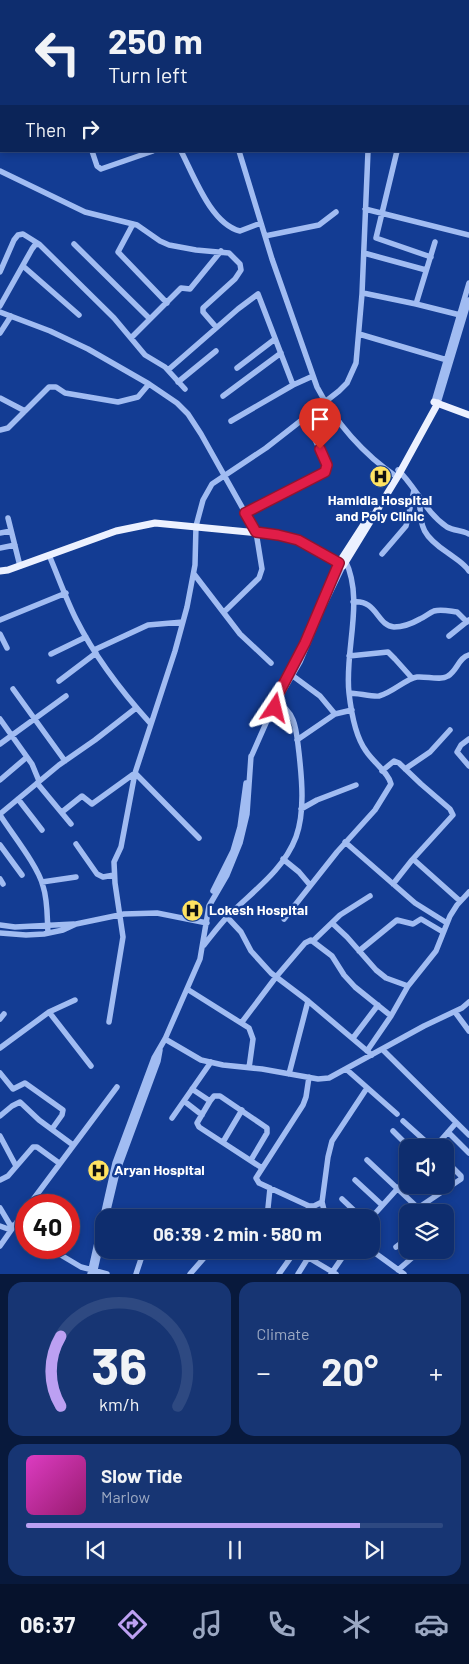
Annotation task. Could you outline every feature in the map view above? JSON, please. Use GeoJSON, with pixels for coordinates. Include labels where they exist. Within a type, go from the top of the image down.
{"type":"FeatureCollection","features":[{"type":"Feature","properties":{"kind":"main road"},"geometry":{"type":"LineString","coordinates":[[0,571],[20,566],[116,531],[155,523],[278,535],[298,540],[343,562],[397,474],[436,402],[469,415]]}},
{"type":"Feature","properties":{"kind":"street"},"geometry":{"type":"LineString","coordinates":[[92,152],[97,166],[101,169],[150,152]]}},
{"type":"Feature","properties":{"kind":"street"},"geometry":{"type":"LineString","coordinates":[[182,152],[208,203],[219,217],[240,231],[261,223]]}},
{"type":"Feature","properties":{"kind":"street"},"geometry":{"type":"LineString","coordinates":[[109,1022],[123,937],[114,875],[114,862],[121,847],[135,773],[183,622],[194,574],[196,526],[203,500],[208,489],[266,448],[325,402],[347,383],[353,373],[356,363],[362,293],[368,152]]}},
{"type":"Feature","properties":{"kind":"street"},"geometry":{"type":"LineString","coordinates":[[397,152],[376,234],[377,239],[431,257]]}},
{"type":"Feature","properties":{"kind":"street"},"geometry":{"type":"LineString","coordinates":[[240,154],[265,236],[313,376],[325,402],[366,452],[385,469],[397,474],[446,526],[469,534]]}},
{"type":"Feature","properties":{"kind":"street"},"geometry":{"type":"LineString","coordinates":[[0,171],[84,212],[133,224],[170,245],[229,253],[241,267],[241,270],[235,279],[203,308],[203,312],[216,327]]}},
{"type":"Feature","properties":{"kind":"street"},"geometry":{"type":"LineString","coordinates":[[366,209],[469,235]]}},
{"type":"Feature","properties":{"kind":"street"},"geometry":{"type":"LineString","coordinates":[[265,236],[319,225],[336,212]]}},
{"type":"Feature","properties":{"kind":"street"},"geometry":{"type":"LineString","coordinates":[[133,224],[118,252],[167,303]]}},
{"type":"Feature","properties":{"kind":"street"},"geometry":{"type":"LineString","coordinates":[[0,272],[14,240],[20,234],[24,234],[39,244],[103,307],[145,355],[168,370],[185,389]]}},
{"type":"Feature","properties":{"kind":"street"},"geometry":{"type":"LineString","coordinates":[[416,304],[435,242]]}},
{"type":"Feature","properties":{"kind":"street"},"geometry":{"type":"LineString","coordinates":[[0,306],[35,245],[39,244]]}},
{"type":"Feature","properties":{"kind":"street"},"geometry":{"type":"LineString","coordinates":[[74,244],[150,319]]}},
{"type":"Feature","properties":{"kind":"street"},"geometry":{"type":"LineString","coordinates":[[131,338],[181,288],[190,289],[221,251]]}},
{"type":"Feature","properties":{"kind":"street"},"geometry":{"type":"LineString","coordinates":[[364,253],[426,270]]}},
{"type":"Feature","properties":{"kind":"street"},"geometry":{"type":"LineString","coordinates":[[23,266],[79,315]]}},
{"type":"Feature","properties":{"kind":"street"},"geometry":{"type":"LineString","coordinates":[[436,402],[464,312],[469,283]]}},
{"type":"Feature","properties":{"kind":"street"},"geometry":{"type":"LineString","coordinates":[[362,293],[464,312]]}},
{"type":"Feature","properties":{"kind":"street"},"geometry":{"type":"LineString","coordinates":[[168,370],[216,327],[258,294],[293,384]]}},
{"type":"Feature","properties":{"kind":"street"},"geometry":{"type":"LineString","coordinates":[[436,402],[447,360],[469,300]]}},
{"type":"Feature","properties":{"kind":"street"},"geometry":{"type":"LineString","coordinates":[[0,312],[50,331],[88,349],[149,384],[177,403],[188,414],[256,532],[262,569],[259,578],[224,612]]}},
{"type":"Feature","properties":{"kind":"street"},"geometry":{"type":"LineString","coordinates":[[0,333],[11,316]]}},
{"type":"Feature","properties":{"kind":"street"},"geometry":{"type":"LineString","coordinates":[[359,334],[447,360]]}},
{"type":"Feature","properties":{"kind":"street"},"geometry":{"type":"LineString","coordinates":[[237,368],[275,339]]}},
{"type":"Feature","properties":{"kind":"street"},"geometry":{"type":"LineString","coordinates":[[178,382],[216,351]]}},
{"type":"Feature","properties":{"kind":"street"},"geometry":{"type":"LineString","coordinates":[[223,396],[281,353]]}},
{"type":"Feature","properties":{"kind":"street"},"geometry":{"type":"LineString","coordinates":[[231,421],[293,384],[313,376]]}},
{"type":"Feature","properties":{"kind":"street"},"geometry":{"type":"LineString","coordinates":[[0,430],[8,428],[49,387],[70,394],[118,402],[138,397],[149,384]]}},
{"type":"Feature","properties":{"kind":"street"},"geometry":{"type":"LineString","coordinates":[[0,398],[25,411]]}},
{"type":"Feature","properties":{"kind":"street"},"geometry":{"type":"LineString","coordinates":[[245,513],[285,494],[326,471],[327,465],[305,418]]}},
{"type":"Feature","properties":{"kind":"street"},"geometry":{"type":"LineString","coordinates":[[382,554],[406,526],[414,490]]}},
{"type":"Feature","properties":{"kind":"street"},"geometry":{"type":"LineString","coordinates":[[420,499],[421,525],[424,532],[436,546],[463,564],[469,571]]}},
{"type":"Feature","properties":{"kind":"street"},"geometry":{"type":"LineString","coordinates":[[8,518],[20,566]]}},
{"type":"Feature","properties":{"kind":"street"},"geometry":{"type":"LineString","coordinates":[[0,533],[12,531]]}},
{"type":"Feature","properties":{"kind":"street"},"geometry":{"type":"LineString","coordinates":[[0,548],[15,546]]}},
{"type":"Feature","properties":{"kind":"street"},"geometry":{"type":"LineString","coordinates":[[49,555],[75,617],[95,652],[136,708],[150,723]]}},
{"type":"Feature","properties":{"kind":"street"},"geometry":{"type":"LineString","coordinates":[[284,919],[345,842],[375,810],[390,788],[391,781],[371,759],[359,739],[352,710],[347,679],[354,622],[353,602],[352,586],[343,562]]}},
{"type":"Feature","properties":{"kind":"street"},"geometry":{"type":"LineString","coordinates":[[276,702],[292,676],[343,562]]}},
{"type":"Feature","properties":{"kind":"street"},"geometry":{"type":"LineString","coordinates":[[92,1273],[114,1163],[154,1058],[165,1038],[200,959],[205,932],[206,906],[229,861],[240,827],[248,768],[252,756],[270,714],[343,562]]}},
{"type":"Feature","properties":{"kind":"street"},"geometry":{"type":"LineString","coordinates":[[194,574],[240,634],[271,663]]}},
{"type":"Feature","properties":{"kind":"street"},"geometry":{"type":"LineString","coordinates":[[0,620],[66,594]]}},
{"type":"Feature","properties":{"kind":"street"},"geometry":{"type":"LineString","coordinates":[[353,602],[361,601],[368,604],[387,624],[394,627],[414,622],[430,613],[441,610],[457,612],[468,621],[449,636]]}},
{"type":"Feature","properties":{"kind":"street"},"geometry":{"type":"LineString","coordinates":[[59,681],[95,652],[148,625],[183,622]]}},
{"type":"Feature","properties":{"kind":"street"},"geometry":{"type":"LineString","coordinates":[[0,634],[7,648]]}},
{"type":"Feature","properties":{"kind":"street"},"geometry":{"type":"LineString","coordinates":[[51,654],[86,636]]}},
{"type":"Feature","properties":{"kind":"street"},"geometry":{"type":"LineString","coordinates":[[349,656],[388,652],[412,678]]}},
{"type":"Feature","properties":{"kind":"street"},"geometry":{"type":"LineString","coordinates":[[349,693],[380,696],[401,686],[412,678],[428,676],[446,677],[469,654]]}},
{"type":"Feature","properties":{"kind":"street"},"geometry":{"type":"LineString","coordinates":[[292,676],[320,696],[335,714]]}},
{"type":"Feature","properties":{"kind":"street"},"geometry":{"type":"LineString","coordinates":[[13,689],[64,761]]}},
{"type":"Feature","properties":{"kind":"street"},"geometry":{"type":"LineString","coordinates":[[0,744],[66,696]]}},
{"type":"Feature","properties":{"kind":"street"},"geometry":{"type":"LineString","coordinates":[[203,946],[227,917],[271,876],[296,836],[301,809],[301,780],[294,718],[290,712],[276,702]]}},
{"type":"Feature","properties":{"kind":"street"},"geometry":{"type":"LineString","coordinates":[[48,933],[42,882],[0,815],[64,761],[136,708]]}},
{"type":"Feature","properties":{"kind":"street"},"geometry":{"type":"LineString","coordinates":[[297,740],[335,714],[352,710]]}},
{"type":"Feature","properties":{"kind":"street"},"geometry":{"type":"LineString","coordinates":[[0,719],[27,757],[38,782],[71,824]]}},
{"type":"Feature","properties":{"kind":"street"},"geometry":{"type":"LineString","coordinates":[[406,769],[430,752],[450,730]]}},
{"type":"Feature","properties":{"kind":"street"},"geometry":{"type":"LineString","coordinates":[[469,738],[460,745],[457,752],[469,766]]}},
{"type":"Feature","properties":{"kind":"street"},"geometry":{"type":"LineString","coordinates":[[0,780],[27,757]]}},
{"type":"Feature","properties":{"kind":"street"},"geometry":{"type":"LineString","coordinates":[[382,771],[394,761],[406,769],[420,784],[450,808],[453,815],[393,884]]}},
{"type":"Feature","properties":{"kind":"street"},"geometry":{"type":"LineString","coordinates":[[62,812],[82,796],[92,804],[135,773]]}},
{"type":"Feature","properties":{"kind":"street"},"geometry":{"type":"LineString","coordinates":[[135,773],[199,838]]}},
{"type":"Feature","properties":{"kind":"street"},"geometry":{"type":"LineString","coordinates":[[301,809],[321,798],[356,785]]}},
{"type":"Feature","properties":{"kind":"street"},"geometry":{"type":"LineString","coordinates":[[18,798],[42,830]]}},
{"type":"Feature","properties":{"kind":"street"},"geometry":{"type":"LineString","coordinates":[[345,842],[415,903],[447,924]]}},
{"type":"Feature","properties":{"kind":"street"},"geometry":{"type":"LineString","coordinates":[[76,844],[97,874],[103,877],[114,875]]}},
{"type":"Feature","properties":{"kind":"street"},"geometry":{"type":"LineString","coordinates":[[0,845],[22,875]]}},
{"type":"Feature","properties":{"kind":"street"},"geometry":{"type":"LineString","coordinates":[[283,859],[299,872],[310,885]]}},
{"type":"Feature","properties":{"kind":"street"},"geometry":{"type":"LineString","coordinates":[[413,859],[460,902]]}},
{"type":"Feature","properties":{"kind":"street"},"geometry":{"type":"LineString","coordinates":[[42,882],[76,877]]}},
{"type":"Feature","properties":{"kind":"street"},"geometry":{"type":"LineString","coordinates":[[370,1053],[408,986],[436,951],[447,924],[460,902],[469,892]]}},
{"type":"Feature","properties":{"kind":"street"},"geometry":{"type":"LineString","coordinates":[[313,941],[351,907],[370,896]]}},
{"type":"Feature","properties":{"kind":"street"},"geometry":{"type":"LineString","coordinates":[[0,925],[15,927],[76,924],[119,915],[158,913],[205,923]]}},
{"type":"Feature","properties":{"kind":"street"},"geometry":{"type":"LineString","coordinates":[[227,917],[244,936],[251,951],[276,977],[370,1053]]}},
{"type":"Feature","properties":{"kind":"street"},"geometry":{"type":"LineString","coordinates":[[359,950],[396,920],[413,924],[421,919],[443,932]]}},
{"type":"Feature","properties":{"kind":"street"},"geometry":{"type":"LineString","coordinates":[[332,923],[376,970],[386,978],[408,986]]}},
{"type":"Feature","properties":{"kind":"street"},"geometry":{"type":"LineString","coordinates":[[0,933],[26,935],[48,933],[63,930],[76,924]]}},
{"type":"Feature","properties":{"kind":"street"},"geometry":{"type":"LineString","coordinates":[[242,1022],[276,977],[307,941],[313,941],[334,958],[344,975],[391,1016]]}},
{"type":"Feature","properties":{"kind":"street"},"geometry":{"type":"LineString","coordinates":[[187,989],[249,1028],[253,1035],[249,1068]]}},
{"type":"Feature","properties":{"kind":"street"},"geometry":{"type":"LineString","coordinates":[[0,1048],[50,1012],[75,1000]]}},
{"type":"Feature","properties":{"kind":"street"},"geometry":{"type":"LineString","coordinates":[[289,1074],[308,1001]]}},
{"type":"Feature","properties":{"kind":"street"},"geometry":{"type":"LineString","coordinates":[[165,1038],[201,1060],[223,1065],[329,1078],[370,1053],[382,1049],[455,1012],[469,1002]]}},
{"type":"Feature","properties":{"kind":"street"},"geometry":{"type":"LineString","coordinates":[[353,1038],[378,1005]]}},
{"type":"Feature","properties":{"kind":"street"},"geometry":{"type":"LineString","coordinates":[[50,1012],[91,1066]]}},
{"type":"Feature","properties":{"kind":"street"},"geometry":{"type":"LineString","coordinates":[[455,1012],[469,1031]]}},
{"type":"Feature","properties":{"kind":"street"},"geometry":{"type":"LineString","coordinates":[[108,1209],[117,1172],[158,1061],[160,1048]]}},
{"type":"Feature","properties":{"kind":"street"},"geometry":{"type":"LineString","coordinates":[[382,1049],[469,1135]]}},
{"type":"Feature","properties":{"kind":"street"},"geometry":{"type":"LineString","coordinates":[[172,1118],[211,1062]]}},
{"type":"Feature","properties":{"kind":"street"},"geometry":{"type":"LineString","coordinates":[[346,1069],[397,1114]]}},
{"type":"Feature","properties":{"kind":"street"},"geometry":{"type":"LineString","coordinates":[[0,1073],[13,1089],[25,1083],[62,1110],[62,1115],[52,1129]]}},
{"type":"Feature","properties":{"kind":"street"},"geometry":{"type":"LineString","coordinates":[[309,1077],[303,1105],[256,1176],[256,1180],[258,1183],[309,1206],[314,1206]]}},
{"type":"Feature","properties":{"kind":"street"},"geometry":{"type":"LineString","coordinates":[[37,1194],[117,1087]]}},
{"type":"Feature","properties":{"kind":"street"},"geometry":{"type":"LineString","coordinates":[[324,1209],[322,1202],[332,1141],[368,1088]]}},
{"type":"Feature","properties":{"kind":"street"},"geometry":{"type":"LineString","coordinates":[[192,1089],[210,1101]]}},
{"type":"Feature","properties":{"kind":"street"},"geometry":{"type":"LineString","coordinates":[[251,1160],[268,1130],[266,1126],[220,1096],[214,1096],[197,1125],[262,1168]]}},
{"type":"Feature","properties":{"kind":"street"},"geometry":{"type":"LineString","coordinates":[[184,1101],[202,1114]]}},
{"type":"Feature","properties":{"kind":"street"},"geometry":{"type":"LineString","coordinates":[[0,1116],[20,1102],[32,1114],[73,1145]]}},
{"type":"Feature","properties":{"kind":"street"},"geometry":{"type":"LineString","coordinates":[[223,1142],[242,1110]]}},
{"type":"Feature","properties":{"kind":"street"},"geometry":{"type":"LineString","coordinates":[[403,1121],[423,1139]]}},
{"type":"Feature","properties":{"kind":"street"},"geometry":{"type":"LineString","coordinates":[[441,1139],[456,1123]]}},
{"type":"Feature","properties":{"kind":"street"},"geometry":{"type":"LineString","coordinates":[[394,1131],[402,1139]]}},
{"type":"Feature","properties":{"kind":"street"},"geometry":{"type":"LineString","coordinates":[[448,1132],[469,1153]]}},
{"type":"Feature","properties":{"kind":"street"},"geometry":{"type":"LineString","coordinates":[[0,1136],[16,1166]]}},
{"type":"Feature","properties":{"kind":"street"},"geometry":{"type":"LineString","coordinates":[[0,1180],[8,1176],[31,1147],[34,1146],[59,1163]]}},
{"type":"Feature","properties":{"kind":"street"},"geometry":{"type":"LineString","coordinates":[[367,1160],[414,1204]]}},
{"type":"Feature","properties":{"kind":"street"},"geometry":{"type":"LineString","coordinates":[[454,1169],[461,1176],[460,1181],[454,1183]]}},
{"type":"Feature","properties":{"kind":"street"},"geometry":{"type":"LineString","coordinates":[[355,1180],[382,1205]]}},
{"type":"Feature","properties":{"kind":"street"},"geometry":{"type":"LineString","coordinates":[[268,1209],[270,1188]]}},
{"type":"Feature","properties":{"kind":"street"},"geometry":{"type":"LineString","coordinates":[[379,1209],[397,1188]]}},
{"type":"Feature","properties":{"kind":"street"},"geometry":{"type":"LineString","coordinates":[[421,1204],[435,1194]]}},
{"type":"Feature","properties":{"kind":"street"},"geometry":{"type":"LineString","coordinates":[[342,1199],[353,1209]]}},
{"type":"Feature","properties":{"kind":"street"},"geometry":{"type":"LineString","coordinates":[[309,1209],[322,1202]]}},
{"type":"Feature","properties":{"kind":"street"},"geometry":{"type":"LineString","coordinates":[[0,1208],[12,1227]]}},
{"type":"Feature","properties":{"kind":"street"},"geometry":{"type":"LineString","coordinates":[[1,1243],[15,1223]]}},
{"type":"Feature","properties":{"kind":"street"},"geometry":{"type":"LineString","coordinates":[[0,1226],[15,1228]]}},
{"type":"Feature","properties":{"kind":"street"},"geometry":{"type":"LineString","coordinates":[[380,1257],[401,1272],[413,1259]]}},
{"type":"Feature","properties":{"kind":"street"},"geometry":{"type":"LineString","coordinates":[[67,1259],[92,1273],[107,1274]]}},
{"type":"Feature","properties":{"kind":"street"},"geometry":{"type":"LineString","coordinates":[[92,1273],[96,1259]]}},
{"type":"Feature","properties":{"kind":"street"},"geometry":{"type":"LineString","coordinates":[[136,1274],[141,1259]]}},
{"type":"Feature","properties":{"kind":"street"},"geometry":{"type":"LineString","coordinates":[[190,1274],[203,1259]]}},
{"type":"Feature","properties":{"kind":"street"},"geometry":{"type":"LineString","coordinates":[[279,1274],[290,1259]]}},
{"type":"Feature","properties":{"kind":"street"},"geometry":{"type":"LineString","coordinates":[[298,1274],[308,1259]]}},
{"type":"Feature","properties":{"kind":"street"},"geometry":{"type":"LineString","coordinates":[[311,1259],[333,1273],[342,1259]]}},
{"type":"Feature","properties":{"kind":"place","name":"Hamidia Hospital and Poly Clinic"},"geometry":{"type":"Point","coordinates":[380,477]}},
{"type":"Feature","properties":{"kind":"place","name":"Lokesh Hospital"},"geometry":{"type":"Point","coordinates":[193,910]}},
{"type":"Feature","properties":{"kind":"place","name":"Aryan Hospital"},"geometry":{"type":"Point","coordinates":[98,1170]}},
{"type":"Feature","properties":{"kind":"route"},"geometry":{"type":"LineString","coordinates":[[275,708],[270,714],[272,706],[305,643],[339,563],[298,540],[256,532],[245,513],[325,472],[327,465],[320,449]]}}]}
